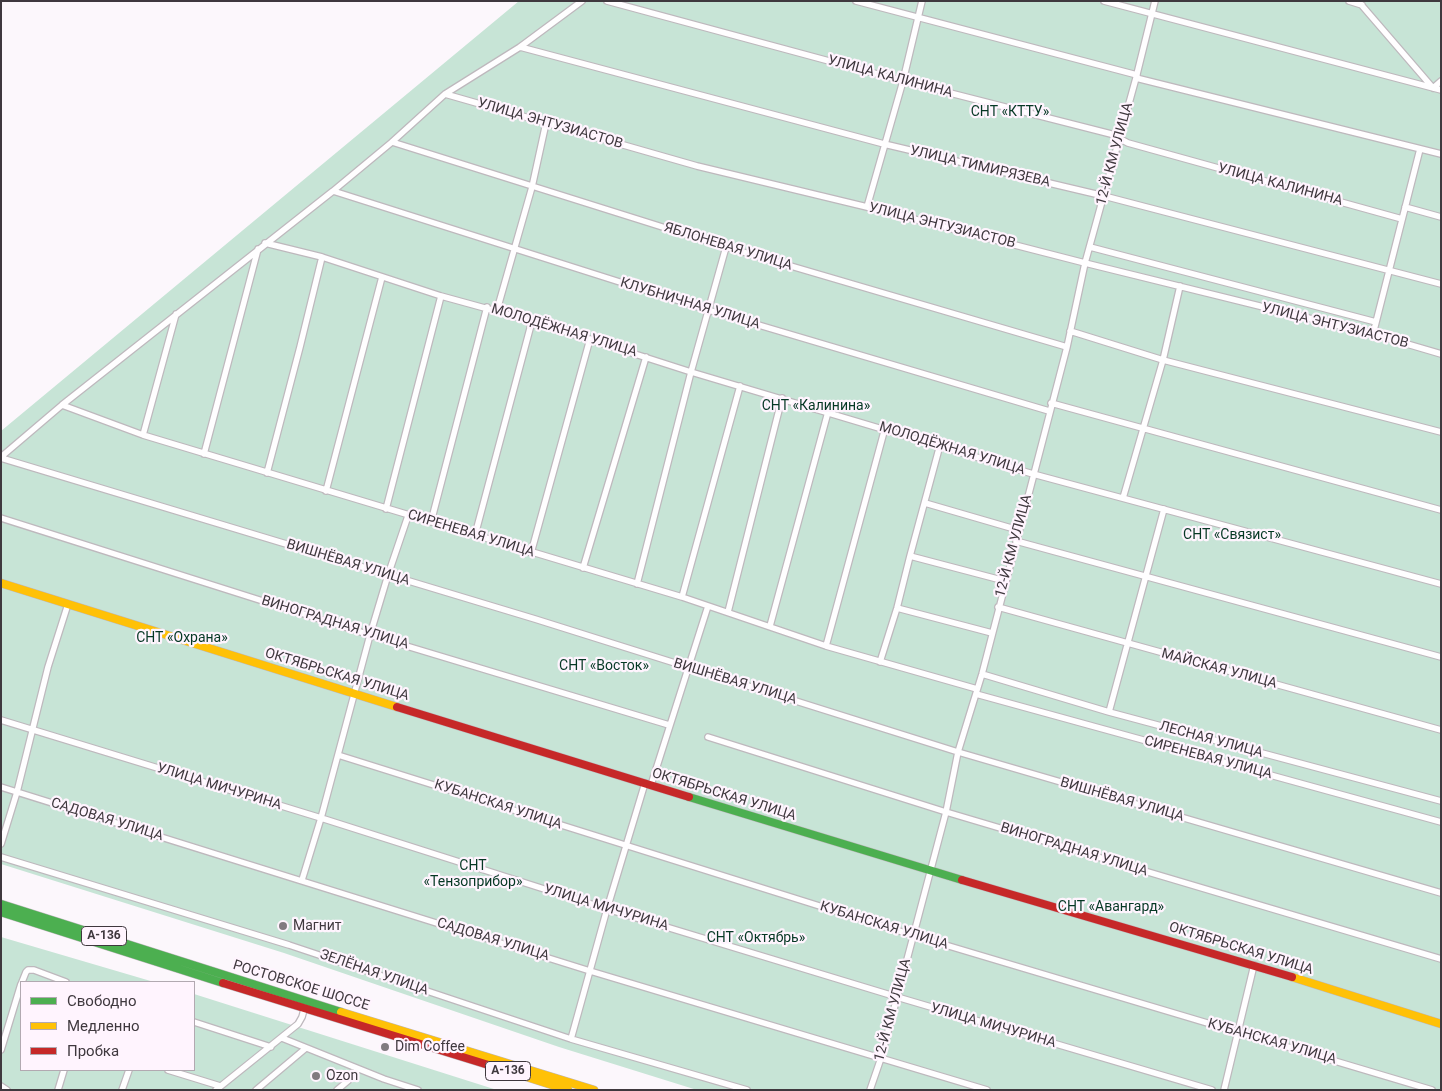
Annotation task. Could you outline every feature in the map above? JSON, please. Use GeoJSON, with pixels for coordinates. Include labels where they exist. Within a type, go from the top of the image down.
{"type":"FeatureCollection","features":[{"type":"Feature","properties":{"kind":"main road","name":"ОКТЯБРЬСКАЯ УЛИЦА"},"geometry":{"type":"LineString","coordinates":[[1,583],[930,872],[1254,966],[1441,1024]]}},
{"type":"Feature","properties":{"kind":"main road","name":"РОСТОВСКОЕ ШОССЕ"},"geometry":{"type":"LineString","coordinates":[[1,904],[594,1090]]}},
{"type":"Feature","properties":{"kind":"main road","name":"РОСТОВСКОЕ ШОССЕ"},"geometry":{"type":"LineString","coordinates":[[1,912],[568,1090]]}},
{"type":"Feature","properties":{"kind":"street"},"geometry":{"type":"LineString","coordinates":[[1,457],[62,405],[333,191],[392,142],[445,94],[520,47],[582,1]]}},
{"type":"Feature","properties":{"kind":"street","name":"УЛИЦА КАЛИНИНА"},"geometry":{"type":"LineString","coordinates":[[607,1],[903,81],[1111,134],[1128,143],[1402,219]]}},
{"type":"Feature","properties":{"kind":"street"},"geometry":{"type":"LineString","coordinates":[[856,1],[1136,76],[1441,154]]}},
{"type":"Feature","properties":{"kind":"street"},"geometry":{"type":"LineString","coordinates":[[867,207],[903,81],[922,1]]}},
{"type":"Feature","properties":{"kind":"street"},"geometry":{"type":"LineString","coordinates":[[1104,1],[1441,90]]}},
{"type":"Feature","properties":{"kind":"street","name":"12-Й КМ УЛИЦА"},"geometry":{"type":"LineString","coordinates":[[870,1090],[897,997],[946,812],[958,752],[982,674],[1067,347],[1085,263],[1120,138],[1155,1]]}},
{"type":"Feature","properties":{"kind":"street"},"geometry":{"type":"LineString","coordinates":[[1349,1],[1360,3],[1433,88]]}},
{"type":"Feature","properties":{"kind":"street","name":"УЛИЦА ТИМИРЯЗЕВА"},"geometry":{"type":"LineString","coordinates":[[520,47],[884,144],[1104,196],[1441,284]]}},
{"type":"Feature","properties":{"kind":"street"},"geometry":{"type":"LineString","coordinates":[[1433,88],[1441,81]]}},
{"type":"Feature","properties":{"kind":"street","name":"УЛИЦА ЭНТУЗИАСТОВ"},"geometry":{"type":"LineString","coordinates":[[445,94],[696,166],[1373,334],[1441,354]]}},
{"type":"Feature","properties":{"kind":"street"},"geometry":{"type":"LineString","coordinates":[[497,310],[532,187],[546,123]]}},
{"type":"Feature","properties":{"kind":"street","name":"ЯБЛОНЕВАЯ УЛИЦА"},"geometry":{"type":"LineString","coordinates":[[392,142],[726,247],[1067,347]]}},
{"type":"Feature","properties":{"kind":"street"},"geometry":{"type":"LineString","coordinates":[[1373,334],[1420,149]]}},
{"type":"Feature","properties":{"kind":"street","name":"КЛУБНИЧНАЯ УЛИЦА"},"geometry":{"type":"LineString","coordinates":[[333,191],[708,310],[1050,411]]}},
{"type":"Feature","properties":{"kind":"street"},"geometry":{"type":"LineString","coordinates":[[1406,207],[1441,217]]}},
{"type":"Feature","properties":{"kind":"street","name":"МОЛОДЁЖНАЯ УЛИЦА"},"geometry":{"type":"LineString","coordinates":[[265,243],[322,257],[441,296],[497,310],[691,372],[885,428],[1033,474],[1441,584]]}},
{"type":"Feature","properties":{"kind":"street"},"geometry":{"type":"LineString","coordinates":[[1090,246],[1376,322]]}},
{"type":"Feature","properties":{"kind":"street"},"geometry":{"type":"LineString","coordinates":[[637,584],[691,372],[726,247]]}},
{"type":"Feature","properties":{"kind":"street"},"geometry":{"type":"LineString","coordinates":[[204,454],[258,249]]}},
{"type":"Feature","properties":{"kind":"street"},"geometry":{"type":"LineString","coordinates":[[267,473],[322,257]]}},
{"type":"Feature","properties":{"kind":"street"},"geometry":{"type":"LineString","coordinates":[[326,491],[382,277]]}},
{"type":"Feature","properties":{"kind":"street"},"geometry":{"type":"LineString","coordinates":[[1123,498],[1163,360],[1180,286]]}},
{"type":"Feature","properties":{"kind":"street"},"geometry":{"type":"LineString","coordinates":[[386,509],[441,296]]}},
{"type":"Feature","properties":{"kind":"street"},"geometry":{"type":"LineString","coordinates":[[431,522],[487,307]]}},
{"type":"Feature","properties":{"kind":"street"},"geometry":{"type":"LineString","coordinates":[[143,435],[176,314]]}},
{"type":"Feature","properties":{"kind":"street"},"geometry":{"type":"LineString","coordinates":[[475,536],[532,321]]}},
{"type":"Feature","properties":{"kind":"street"},"geometry":{"type":"LineString","coordinates":[[1070,332],[1163,360],[1441,432]]}},
{"type":"Feature","properties":{"kind":"street"},"geometry":{"type":"LineString","coordinates":[[531,553],[590,339]]}},
{"type":"Feature","properties":{"kind":"street"},"geometry":{"type":"LineString","coordinates":[[584,568],[646,357]]}},
{"type":"Feature","properties":{"kind":"street"},"geometry":{"type":"LineString","coordinates":[[682,597],[740,386]]}},
{"type":"Feature","properties":{"kind":"street"},"geometry":{"type":"LineString","coordinates":[[728,612],[782,398]]}},
{"type":"Feature","properties":{"kind":"street"},"geometry":{"type":"LineString","coordinates":[[1051,403],[1441,510]]}},
{"type":"Feature","properties":{"kind":"street","name":"СИРЕНЕВАЯ УЛИЦА"},"geometry":{"type":"LineString","coordinates":[[62,405],[143,435],[682,597],[826,646],[976,692],[1441,822]]}},
{"type":"Feature","properties":{"kind":"street"},"geometry":{"type":"LineString","coordinates":[[770,626],[828,412]]}},
{"type":"Feature","properties":{"kind":"street"},"geometry":{"type":"LineString","coordinates":[[826,646],[885,428]]}},
{"type":"Feature","properties":{"kind":"street"},"geometry":{"type":"LineString","coordinates":[[880,662],[897,608],[940,445]]}},
{"type":"Feature","properties":{"kind":"street","name":"ВИШНЁВАЯ УЛИЦА"},"geometry":{"type":"LineString","coordinates":[[1,457],[535,619],[958,752],[1441,893]]}},
{"type":"Feature","properties":{"kind":"street"},"geometry":{"type":"LineString","coordinates":[[925,503],[1018,530]]}},
{"type":"Feature","properties":{"kind":"street"},"geometry":{"type":"LineString","coordinates":[[1109,712],[1127,643],[1147,578],[1164,509]]}},
{"type":"Feature","properties":{"kind":"street"},"geometry":{"type":"LineString","coordinates":[[302,880],[321,818],[370,635],[408,516]]}},
{"type":"Feature","properties":{"kind":"street","name":"ВИНОГРАДНАЯ УЛИЦА"},"geometry":{"type":"LineString","coordinates":[[1,518],[370,635],[669,725]]}},
{"type":"Feature","properties":{"kind":"street"},"geometry":{"type":"LineString","coordinates":[[1016,542],[1441,657]]}},
{"type":"Feature","properties":{"kind":"street"},"geometry":{"type":"LineString","coordinates":[[910,556],[1005,581]]}},
{"type":"Feature","properties":{"kind":"street"},"geometry":{"type":"LineString","coordinates":[[1,844],[17,792],[48,667],[68,604]]}},
{"type":"Feature","properties":{"kind":"street"},"geometry":{"type":"LineString","coordinates":[[571,1040],[626,846],[669,725],[708,606]]}},
{"type":"Feature","properties":{"kind":"street","name":"МАЙСКАЯ УЛИЦА"},"geometry":{"type":"LineString","coordinates":[[998,607],[1441,730]]}},
{"type":"Feature","properties":{"kind":"street"},"geometry":{"type":"LineString","coordinates":[[897,608],[992,633]]}},
{"type":"Feature","properties":{"kind":"street","name":"ЛЕСНАЯ УЛИЦА"},"geometry":{"type":"LineString","coordinates":[[982,674],[1109,712],[1441,801]]}},
{"type":"Feature","properties":{"kind":"street","name":"УЛИЦА МИЧУРИНА"},"geometry":{"type":"LineString","coordinates":[[1,720],[321,818],[607,909],[1212,1090]]}},
{"type":"Feature","properties":{"kind":"street","name":"ВИНОГРАДНАЯ УЛИЦА"},"geometry":{"type":"LineString","coordinates":[[708,737],[946,812],[1441,959]]}},
{"type":"Feature","properties":{"kind":"street","name":"КУБАНСКАЯ УЛИЦА"},"geometry":{"type":"LineString","coordinates":[[338,755],[912,935],[1432,1090]]}},
{"type":"Feature","properties":{"kind":"street","name":"САДОВАЯ УЛИЦА"},"geometry":{"type":"LineString","coordinates":[[1,787],[590,970],[987,1090]]}},
{"type":"Feature","properties":{"kind":"street","name":"ЗЕЛЁНАЯ УЛИЦА"},"geometry":{"type":"LineString","coordinates":[[1,857],[289,945],[571,1040],[746,1090]]}},
{"type":"Feature","properties":{"kind":"street"},"geometry":{"type":"LineString","coordinates":[[1224,1090],[1254,966]]}},
{"type":"Feature","properties":{"kind":"street"},"geometry":{"type":"LineString","coordinates":[[22,981],[28,970],[34,970],[63,981]]}},
{"type":"Feature","properties":{"kind":"street"},"geometry":{"type":"LineString","coordinates":[[1,1050],[20,986]]}},
{"type":"Feature","properties":{"kind":"street"},"geometry":{"type":"LineString","coordinates":[[171,1071],[218,1088],[298,1024],[305,1009],[303,1000]]}},
{"type":"Feature","properties":{"kind":"street"},"geometry":{"type":"LineString","coordinates":[[195,1022],[271,1047]]}},
{"type":"Feature","properties":{"kind":"street"},"geometry":{"type":"LineString","coordinates":[[282,1038],[398,1087],[418,1090]]}},
{"type":"Feature","properties":{"kind":"street"},"geometry":{"type":"LineString","coordinates":[[256,1090],[306,1048]]}},
{"type":"Feature","properties":{"kind":"street"},"geometry":{"type":"LineString","coordinates":[[337,1090],[358,1069]]}},
{"type":"Feature","properties":{"kind":"street"},"geometry":{"type":"LineString","coordinates":[[58,1090],[64,1071]]}},
{"type":"Feature","properties":{"kind":"street"},"geometry":{"type":"LineString","coordinates":[[122,1090],[129,1071]]}},
{"type":"Feature","properties":{"kind":"street"},"geometry":{"type":"LineString","coordinates":[[1,1086],[7,1090]]}},
{"type":"Feature","properties":{"kind":"green space"},"geometry":{"type":"Polygon","coordinates":[[[519,1],[1441,1],[1441,1090],[697,1090],[559,1047],[284,953],[1,864],[1,431],[519,1]]]}},
{"type":"Feature","properties":{"kind":"green space"},"geometry":{"type":"Polygon","coordinates":[[[1,937],[151,981],[20,981],[20,1071],[195,1071],[195,994],[497,1090],[1,1090],[1,937]]]}},
{"type":"Feature","properties":{"kind":"traffic: fast"},"geometry":{"type":"LineString","coordinates":[[689,797],[962,880]]}},
{"type":"Feature","properties":{"kind":"traffic: fast"},"geometry":{"type":"LineString","coordinates":[[1,904],[341,1012]]}},
{"type":"Feature","properties":{"kind":"traffic: fast"},"geometry":{"type":"LineString","coordinates":[[1,912],[223,983]]}},
{"type":"Feature","properties":{"kind":"traffic: slow"},"geometry":{"type":"LineString","coordinates":[[1,583],[397,707]]}},
{"type":"Feature","properties":{"kind":"traffic: slow"},"geometry":{"type":"LineString","coordinates":[[1292,977],[1441,1024]]}},
{"type":"Feature","properties":{"kind":"traffic: slow"},"geometry":{"type":"LineString","coordinates":[[341,1012],[594,1090]]}},
{"type":"Feature","properties":{"kind":"traffic: slow"},"geometry":{"type":"LineString","coordinates":[[508,1071],[568,1090]]}},
{"type":"Feature","properties":{"kind":"traffic: jam"},"geometry":{"type":"LineString","coordinates":[[397,707],[689,797]]}},
{"type":"Feature","properties":{"kind":"traffic: jam"},"geometry":{"type":"LineString","coordinates":[[962,880],[1292,977]]}},
{"type":"Feature","properties":{"kind":"traffic: jam"},"geometry":{"type":"LineString","coordinates":[[223,983],[508,1071]]}},
{"type":"Feature","properties":{"kind":"place","name":"Магнит"},"geometry":{"type":"Point","coordinates":[283,926]}},
{"type":"Feature","properties":{"kind":"place","name":"Dim Coffee"},"geometry":{"type":"Point","coordinates":[385,1047]}},
{"type":"Feature","properties":{"kind":"place","name":"Ozon"},"geometry":{"type":"Point","coordinates":[316,1076]}},
{"type":"Feature","properties":{"kind":"park label","name":"СНТ «КТТУ»"},"geometry":{"type":"Point","coordinates":[1010,112]}},
{"type":"Feature","properties":{"kind":"park label","name":"СНТ «Калинина»"},"geometry":{"type":"Point","coordinates":[816,406]}},
{"type":"Feature","properties":{"kind":"park label","name":"СНТ «Связист»"},"geometry":{"type":"Point","coordinates":[1232,535]}},
{"type":"Feature","properties":{"kind":"park label","name":"СНТ «Охрана»"},"geometry":{"type":"Point","coordinates":[182,638]}},
{"type":"Feature","properties":{"kind":"park label","name":"СНТ «Восток»"},"geometry":{"type":"Point","coordinates":[604,666]}},
{"type":"Feature","properties":{"kind":"park label","name":"СНТ «Тензоприбор»"},"geometry":{"type":"Point","coordinates":[473,874]}},
{"type":"Feature","properties":{"kind":"park label","name":"СНТ «Авангард»"},"geometry":{"type":"Point","coordinates":[1111,907]}},
{"type":"Feature","properties":{"kind":"park label","name":"СНТ «Октябрь»"},"geometry":{"type":"Point","coordinates":[756,938]}}]}
